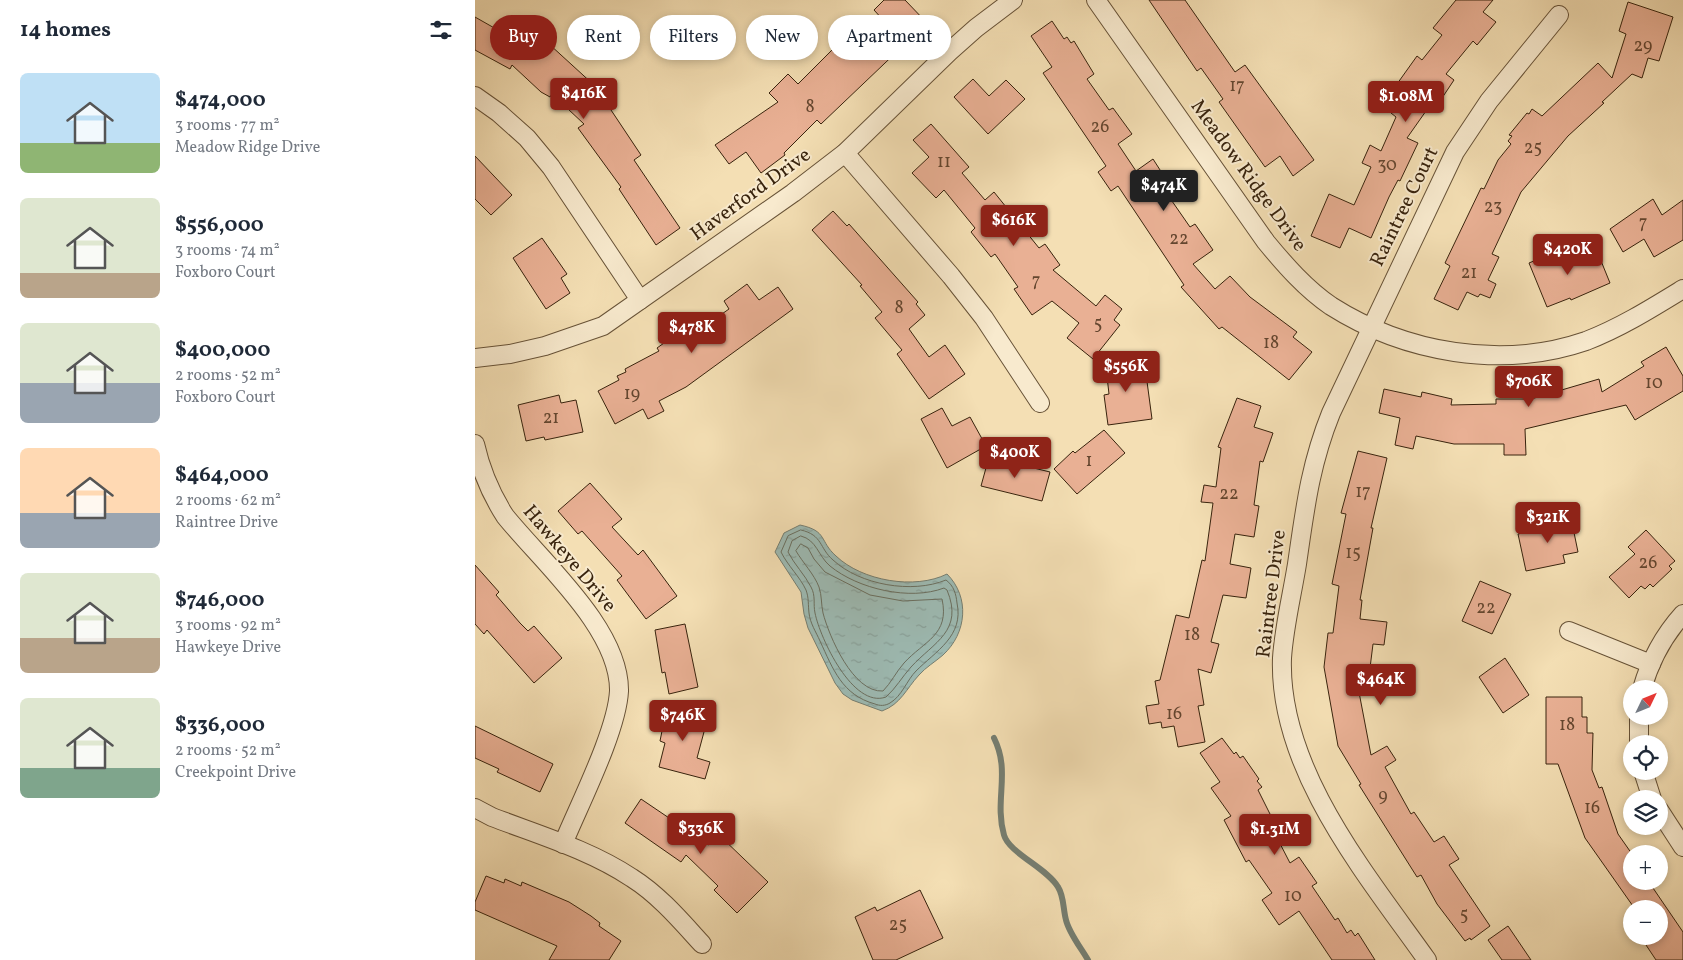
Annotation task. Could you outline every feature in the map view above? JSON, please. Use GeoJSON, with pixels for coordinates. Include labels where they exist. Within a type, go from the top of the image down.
{"type":"FeatureCollection","features":[{"type":"Feature","properties":{"kind":"street","name":"Haverford Drive"},"geometry":{"type":"LineString","coordinates":[[475,358],[510,354],[603,326],[793,193],[845,153],[949,52],[976,28],[1013,0]]}},
{"type":"Feature","properties":{"kind":"street","name":"Meadow Ridge Drive"},"geometry":{"type":"LineString","coordinates":[[1097,0],[1266,242],[1292,273],[1312,291],[1330,305],[1371,328],[1435,350],[1462,353],[1524,354],[1585,341],[1637,316],[1683,289]]}},
{"type":"Feature","properties":{"kind":"street","name":"Raintree Court"},"geometry":{"type":"LineString","coordinates":[[1371,328],[1431,199],[1469,128],[1559,15]]}},
{"type":"Feature","properties":{"kind":"street"},"geometry":{"type":"LineString","coordinates":[[475,96],[499,113],[527,138],[551,167],[640,300]]}},
{"type":"Feature","properties":{"kind":"street"},"geometry":{"type":"LineString","coordinates":[[845,153],[951,276],[983,318],[1040,403]]}},
{"type":"Feature","properties":{"kind":"street","name":"Raintree Drive"},"geometry":{"type":"LineString","coordinates":[[1371,328],[1317,446],[1308,483],[1282,658],[1284,689],[1296,744],[1328,817],[1427,960]]}},
{"type":"Feature","properties":{"kind":"street","name":"Hawkeye Drive"},"geometry":{"type":"LineString","coordinates":[[475,444],[484,478],[494,499],[510,522],[597,626],[611,652],[616,670],[619,690],[610,728],[563,844]]}},
{"type":"Feature","properties":{"kind":"street"},"geometry":{"type":"LineString","coordinates":[[1645,680],[1651,664],[1673,625],[1683,614]]}},
{"type":"Feature","properties":{"kind":"street"},"geometry":{"type":"LineString","coordinates":[[1569,631],[1651,664]]}},
{"type":"Feature","properties":{"kind":"street"},"geometry":{"type":"LineString","coordinates":[[475,808],[492,817],[563,844],[633,879],[679,919],[702,944]]}},
{"type":"Feature","properties":{"kind":"street"},"geometry":{"type":"LineString","coordinates":[[1668,824],[1683,847]]}},
{"type":"Feature","properties":{"kind":"water"},"geometry":{"type":"Polygon","coordinates":[[[800,525],[809,527],[819,533],[836,556],[860,572],[874,577],[905,582],[934,579],[947,574],[959,593],[963,615],[961,626],[951,646],[914,680],[899,700],[889,708],[882,711],[852,700],[843,694],[835,683],[808,628],[801,592],[775,552],[784,533],[800,525]]]}},
{"type":"Feature","properties":{"kind":"building"},"geometry":{"type":"Polygon","coordinates":[[[884,0],[905,0],[919,15],[879,15],[874,10],[884,0]]]}},
{"type":"Feature","properties":{"kind":"building"},"geometry":{"type":"Polygon","coordinates":[[[1149,0],[1185,0],[1235,72],[1245,65],[1314,160],[1293,176],[1280,156],[1265,167],[1219,102],[1223,99],[1201,68],[1197,71],[1149,0]]]}},
{"type":"Feature","properties":{"kind":"building"},"geometry":{"type":"Polygon","coordinates":[[[1456,0],[1493,0],[1483,12],[1496,22],[1477,45],[1473,41],[1446,74],[1454,80],[1438,104],[1433,101],[1407,138],[1418,143],[1400,181],[1398,180],[1389,197],[1371,238],[1349,228],[1340,248],[1311,236],[1329,194],[1354,205],[1371,167],[1362,163],[1370,145],[1381,151],[1396,117],[1391,113],[1401,98],[1392,91],[1417,56],[1422,60],[1442,35],[1433,28],[1456,0]]]}},
{"type":"Feature","properties":{"kind":"building"},"geometry":{"type":"Polygon","coordinates":[[[1628,2],[1673,17],[1659,61],[1648,58],[1642,78],[1632,74],[1602,102],[1604,103],[1568,136],[1521,192],[1492,254],[1499,257],[1488,280],[1496,284],[1490,298],[1480,294],[1478,297],[1467,292],[1458,310],[1434,299],[1450,266],[1445,263],[1481,188],[1484,189],[1498,160],[1511,144],[1508,141],[1512,136],[1509,135],[1532,109],[1542,116],[1598,63],[1612,78],[1626,34],[1619,31],[1628,2]]]}},
{"type":"Feature","properties":{"kind":"building"},"geometry":{"type":"Polygon","coordinates":[[[475,17],[490,26],[490,58],[475,50],[475,17]]]}},
{"type":"Feature","properties":{"kind":"building"},"geometry":{"type":"Polygon","coordinates":[[[1052,21],[1064,39],[1067,37],[1071,43],[1074,41],[1094,74],[1087,79],[1109,110],[1113,108],[1132,134],[1118,144],[1136,171],[1153,159],[1171,187],[1165,191],[1190,227],[1195,224],[1213,250],[1193,264],[1215,289],[1230,276],[1250,297],[1297,332],[1293,337],[1312,352],[1289,380],[1222,327],[1219,329],[1181,287],[1184,285],[1118,186],[1111,191],[1098,172],[1106,166],[1043,73],[1052,67],[1031,36],[1052,21]]]}},
{"type":"Feature","properties":{"kind":"building"},"geometry":{"type":"Polygon","coordinates":[[[557,51],[595,86],[641,155],[634,160],[680,228],[656,245],[619,189],[621,187],[578,128],[584,124],[552,94],[550,97],[541,92],[512,65],[510,69],[493,60],[557,60],[557,51]]]}},
{"type":"Feature","properties":{"kind":"building"},"geometry":{"type":"Polygon","coordinates":[[[828,54],[828,60],[888,60],[821,124],[817,120],[784,153],[785,155],[761,173],[746,152],[729,164],[715,145],[778,102],[769,93],[788,74],[798,84],[828,54]]]}},
{"type":"Feature","properties":{"kind":"building"},"geometry":{"type":"Polygon","coordinates":[[[973,79],[989,96],[1006,80],[1025,99],[988,134],[954,97],[973,79]]]}},
{"type":"Feature","properties":{"kind":"building"},"geometry":{"type":"Polygon","coordinates":[[[931,124],[969,167],[962,173],[985,200],[994,192],[1039,248],[1045,244],[1060,265],[1053,270],[1096,306],[1105,295],[1122,309],[1114,320],[1120,325],[1093,359],[1067,338],[1079,323],[1052,301],[1032,315],[1014,289],[1018,287],[995,254],[991,257],[971,232],[975,228],[944,190],[936,198],[912,173],[929,157],[913,140],[931,124]]]}},
{"type":"Feature","properties":{"kind":"building"},"geometry":{"type":"Polygon","coordinates":[[[475,156],[512,195],[491,215],[475,199],[475,156]]]}},
{"type":"Feature","properties":{"kind":"building"},"geometry":{"type":"Polygon","coordinates":[[[1653,199],[1662,215],[1683,200],[1683,240],[1654,257],[1644,239],[1623,252],[1610,229],[1653,199]]]}},
{"type":"Feature","properties":{"kind":"building"},"geometry":{"type":"Polygon","coordinates":[[[833,211],[847,226],[849,224],[918,302],[916,304],[925,315],[909,329],[929,357],[945,345],[965,374],[929,399],[897,354],[902,350],[875,318],[882,312],[860,286],[862,285],[812,230],[833,211]]]}},
{"type":"Feature","properties":{"kind":"building"},"geometry":{"type":"Polygon","coordinates":[[[542,238],[567,274],[561,278],[570,293],[546,309],[513,258],[542,238]]]}},
{"type":"Feature","properties":{"kind":"building"},"geometry":{"type":"Polygon","coordinates":[[[1597,251],[1610,283],[1571,300],[1570,298],[1547,307],[1529,263],[1553,253],[1555,259],[1570,252],[1573,260],[1597,251]]]}},
{"type":"Feature","properties":{"kind":"building"},"geometry":{"type":"Polygon","coordinates":[[[747,284],[759,300],[778,287],[793,309],[686,387],[659,401],[664,411],[648,419],[643,409],[615,424],[598,391],[619,380],[617,376],[626,372],[625,369],[659,351],[657,348],[681,331],[683,334],[696,326],[699,330],[729,309],[724,301],[747,284]]]}},
{"type":"Feature","properties":{"kind":"building"},"geometry":{"type":"Polygon","coordinates":[[[1666,347],[1683,376],[1683,391],[1635,420],[1626,405],[1525,429],[1526,455],[1504,455],[1504,444],[1454,444],[1416,436],[1413,449],[1395,445],[1400,418],[1379,413],[1384,389],[1421,397],[1422,392],[1452,399],[1451,405],[1496,404],[1496,399],[1531,399],[1599,379],[1602,392],[1644,366],[1641,362],[1666,347]]]}},
{"type":"Feature","properties":{"kind":"building"},"geometry":{"type":"Polygon","coordinates":[[[1131,355],[1133,376],[1146,374],[1152,419],[1108,425],[1104,395],[1109,394],[1105,359],[1131,355]]]}},
{"type":"Feature","properties":{"kind":"building"},"geometry":{"type":"Polygon","coordinates":[[[559,395],[561,403],[576,400],[583,432],[545,440],[544,437],[526,441],[518,405],[559,395]]]}},
{"type":"Feature","properties":{"kind":"building"},"geometry":{"type":"Polygon","coordinates":[[[1237,398],[1261,406],[1254,427],[1273,433],[1263,462],[1260,461],[1254,505],[1259,506],[1254,537],[1235,534],[1230,564],[1251,568],[1246,598],[1223,595],[1211,642],[1219,644],[1211,673],[1198,669],[1204,705],[1198,706],[1205,742],[1178,747],[1174,726],[1162,728],[1161,722],[1149,724],[1146,706],[1159,704],[1155,681],[1160,680],[1176,615],[1189,618],[1202,560],[1205,561],[1213,503],[1201,502],[1204,485],[1216,487],[1221,448],[1218,447],[1237,398]]]}},
{"type":"Feature","properties":{"kind":"building"},"geometry":{"type":"Polygon","coordinates":[[[942,408],[952,426],[970,417],[986,446],[947,468],[921,419],[942,408]]]}},
{"type":"Feature","properties":{"kind":"building"},"geometry":{"type":"Polygon","coordinates":[[[1104,430],[1125,453],[1077,494],[1054,469],[1073,451],[1075,453],[1104,430]]]}},
{"type":"Feature","properties":{"kind":"building"},"geometry":{"type":"Polygon","coordinates":[[[1358,451],[1387,458],[1371,528],[1373,528],[1360,600],[1362,600],[1360,619],[1387,622],[1384,645],[1373,644],[1370,668],[1354,666],[1371,755],[1387,746],[1396,760],[1385,767],[1411,814],[1414,812],[1434,842],[1444,836],[1459,859],[1449,865],[1490,926],[1471,940],[1470,938],[1465,941],[1437,904],[1421,875],[1417,877],[1359,785],[1361,784],[1338,746],[1324,667],[1328,633],[1333,633],[1339,586],[1332,584],[1346,514],[1341,513],[1358,451]]]}},
{"type":"Feature","properties":{"kind":"building"},"geometry":{"type":"Polygon","coordinates":[[[989,457],[1050,472],[1042,501],[981,486],[989,457]]]}},
{"type":"Feature","properties":{"kind":"building"},"geometry":{"type":"Polygon","coordinates":[[[590,483],[622,519],[612,527],[638,555],[643,550],[677,596],[646,619],[617,580],[622,576],[582,531],[578,534],[558,511],[590,483]]]}},
{"type":"Feature","properties":{"kind":"building"},"geometry":{"type":"Polygon","coordinates":[[[1571,518],[1578,552],[1563,555],[1565,563],[1526,571],[1518,534],[1531,531],[1530,527],[1571,518]]]}},
{"type":"Feature","properties":{"kind":"building"},"geometry":{"type":"Polygon","coordinates":[[[1646,530],[1675,561],[1669,566],[1672,569],[1653,587],[1650,584],[1645,589],[1641,586],[1629,598],[1609,577],[1635,554],[1628,547],[1646,530]]]}},
{"type":"Feature","properties":{"kind":"building"},"geometry":{"type":"Polygon","coordinates":[[[475,565],[499,592],[496,595],[520,623],[528,631],[534,626],[562,658],[534,683],[487,630],[484,634],[475,624],[475,565]]]}},
{"type":"Feature","properties":{"kind":"building"},"geometry":{"type":"Polygon","coordinates":[[[1480,581],[1511,594],[1492,634],[1462,621],[1480,581]]]}},
{"type":"Feature","properties":{"kind":"building"},"geometry":{"type":"Polygon","coordinates":[[[685,624],[698,687],[669,694],[665,672],[662,673],[655,630],[685,624]]]}},
{"type":"Feature","properties":{"kind":"building"},"geometry":{"type":"Polygon","coordinates":[[[1505,658],[1529,695],[1503,713],[1479,677],[1505,658]]]}},
{"type":"Feature","properties":{"kind":"building"},"geometry":{"type":"Polygon","coordinates":[[[1546,697],[1582,697],[1582,717],[1587,717],[1587,733],[1593,733],[1592,770],[1599,788],[1602,787],[1618,834],[1626,845],[1623,845],[1623,890],[1654,890],[1661,900],[1629,900],[1585,838],[1558,764],[1546,764],[1546,697]]]}},
{"type":"Feature","properties":{"kind":"building"},"geometry":{"type":"Polygon","coordinates":[[[666,706],[708,717],[697,758],[710,762],[705,779],[659,767],[665,743],[660,741],[662,731],[659,730],[666,706]]]}},
{"type":"Feature","properties":{"kind":"building"},"geometry":{"type":"Polygon","coordinates":[[[475,726],[553,764],[540,792],[497,772],[499,769],[475,758],[475,726]]]}},
{"type":"Feature","properties":{"kind":"building"},"geometry":{"type":"Polygon","coordinates":[[[1222,738],[1234,754],[1236,752],[1240,758],[1243,756],[1259,779],[1257,781],[1262,787],[1258,790],[1277,828],[1273,830],[1290,863],[1299,857],[1317,883],[1312,886],[1335,920],[1338,918],[1347,933],[1351,930],[1355,936],[1358,933],[1375,960],[1332,960],[1299,911],[1279,925],[1262,900],[1272,893],[1249,860],[1246,862],[1224,820],[1231,816],[1211,788],[1220,782],[1200,753],[1222,738]]]}},
{"type":"Feature","properties":{"kind":"building"},"geometry":{"type":"Polygon","coordinates":[[[641,799],[709,845],[719,835],[768,882],[737,913],[714,890],[718,886],[686,855],[681,862],[625,823],[641,799]]]}},
{"type":"Feature","properties":{"kind":"building"},"geometry":{"type":"Polygon","coordinates":[[[486,876],[504,883],[505,879],[521,886],[522,882],[569,902],[591,916],[600,923],[599,926],[621,941],[609,960],[549,960],[557,946],[475,910],[475,902],[486,876]]]}},
{"type":"Feature","properties":{"kind":"building"},"geometry":{"type":"Polygon","coordinates":[[[920,890],[943,938],[896,960],[873,960],[855,917],[875,907],[877,911],[920,890]]]}},
{"type":"Feature","properties":{"kind":"building"},"geometry":{"type":"Polygon","coordinates":[[[1668,910],[1683,932],[1683,960],[1656,960],[1646,945],[1668,945],[1668,910]]]}},
{"type":"Feature","properties":{"kind":"building"},"geometry":{"type":"Polygon","coordinates":[[[1508,926],[1531,960],[1502,960],[1488,940],[1508,926]]]}},
{"type":"Feature","properties":{"kind":"waterway"},"geometry":{"type":"LineString","coordinates":[[994,738],[999,750],[1001,763],[1001,822],[1004,835],[1007,842],[1013,848],[1046,873],[1058,887],[1072,935],[1088,960]]}}]}
